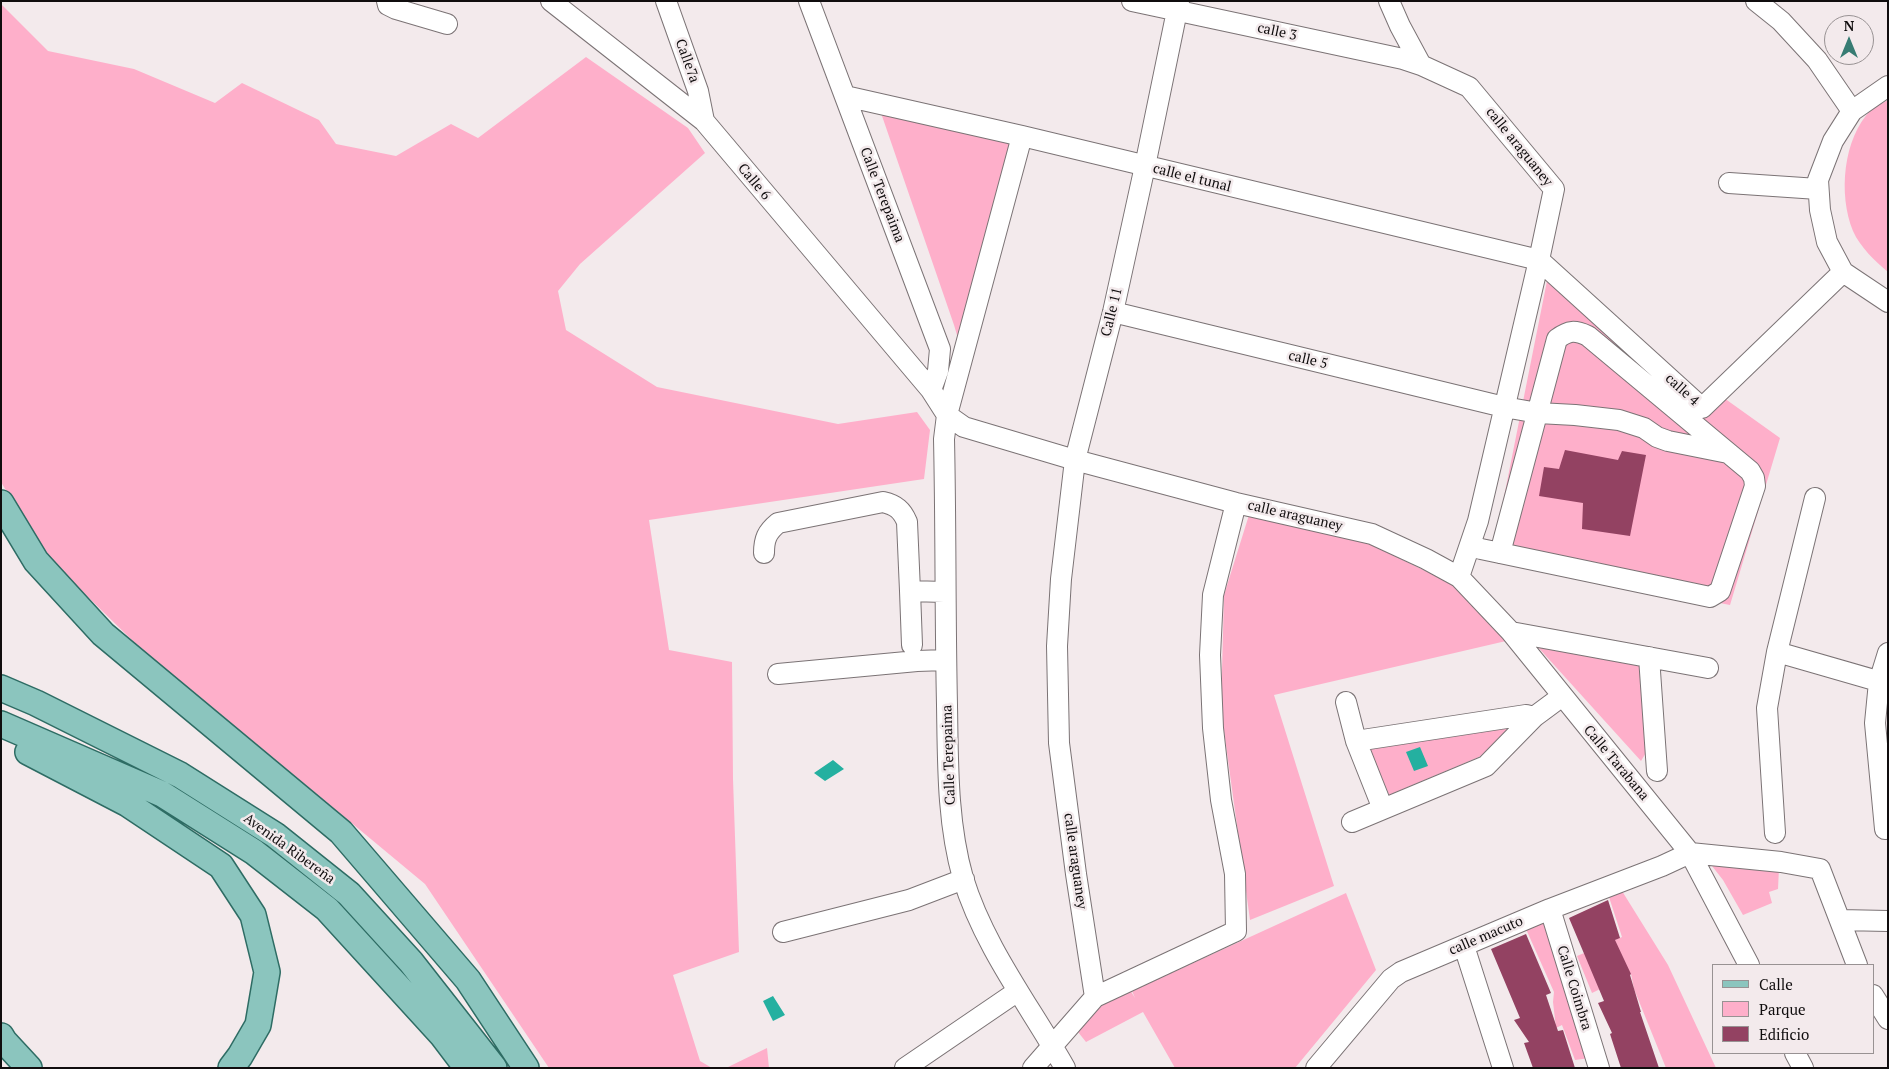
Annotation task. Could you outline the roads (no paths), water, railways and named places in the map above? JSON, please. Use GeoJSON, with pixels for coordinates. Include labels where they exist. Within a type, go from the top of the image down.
{"type":"FeatureCollection","features":[{"type":"Feature","properties":{"kind":"main road"},"geometry":{"type":"LineString","coordinates":[[1,503],[36,561],[103,634],[341,832],[468,980],[526,1068]]}},
{"type":"Feature","properties":{"kind":"main road","name":"Avenida Ribereña"},"geometry":{"type":"LineString","coordinates":[[1,688],[36,703],[180,775],[275,835],[349,894],[411,962],[494,1068]]}},
{"type":"Feature","properties":{"kind":"main road","name":"Avenida Ribereña"},"geometry":{"type":"LineString","coordinates":[[1,724],[162,794],[254,852],[327,908],[442,1035],[467,1068]]}},
{"type":"Feature","properties":{"kind":"main road"},"geometry":{"type":"LineString","coordinates":[[1,739],[128,804],[221,866],[253,915],[267,972],[258,1025],[240,1056],[230,1068]]}},
{"type":"Feature","properties":{"kind":"main road"},"geometry":{"type":"LineString","coordinates":[[1,1036],[29,1068]]}},
{"type":"Feature","properties":{"kind":"street"},"geometry":{"type":"LineString","coordinates":[[387,1],[388,5],[396,9],[447,24]]}},
{"type":"Feature","properties":{"kind":"street","name":"Calle 6"},"geometry":{"type":"LineString","coordinates":[[551,1],[704,121],[931,390]]}},
{"type":"Feature","properties":{"kind":"street","name":"Calle7a"},"geometry":{"type":"LineString","coordinates":[[666,1],[698,91],[704,121]]}},
{"type":"Feature","properties":{"kind":"street","name":"Calle Terepaima"},"geometry":{"type":"LineString","coordinates":[[809,1],[940,349],[938,371],[931,390]]}},
{"type":"Feature","properties":{"kind":"street","name":"calle 3"},"geometry":{"type":"LineString","coordinates":[[1132,1],[1178,6],[1421,65]]}},
{"type":"Feature","properties":{"kind":"street"},"geometry":{"type":"LineString","coordinates":[[1389,1],[1421,65]]}},
{"type":"Feature","properties":{"kind":"street"},"geometry":{"type":"LineString","coordinates":[[1756,1],[1781,21],[1817,60],[1852,111]]}},
{"type":"Feature","properties":{"kind":"street","name":"Calle 11"},"geometry":{"type":"LineString","coordinates":[[1075,460],[1113,312],[1178,6]]}},
{"type":"Feature","properties":{"kind":"street","name":"calle araguaney"},"geometry":{"type":"LineString","coordinates":[[1095,997],[1076,874],[1059,733],[1057,646],[1061,579],[1075,460],[1236,502],[1372,534],[1426,559],[1459,577],[1470,546],[1478,521],[1554,189],[1469,87],[1421,65]]}},
{"type":"Feature","properties":{"kind":"street"},"geometry":{"type":"LineString","coordinates":[[1888,86],[1852,111],[1833,141],[1818,180],[1820,210],[1827,242],[1843,272],[1888,302]]}},
{"type":"Feature","properties":{"kind":"street","name":"calle el tunal"},"geometry":{"type":"LineString","coordinates":[[845,96],[1022,136],[1539,260]]}},
{"type":"Feature","properties":{"kind":"street","name":"Calle Terepaima"},"geometry":{"type":"LineString","coordinates":[[1022,136],[947,416],[944,439],[944,592],[949,783],[954,837],[964,879],[980,920],[1018,992],[1065,1068]]}},
{"type":"Feature","properties":{"kind":"street"},"geometry":{"type":"LineString","coordinates":[[1729,183],[1818,189]]}},
{"type":"Feature","properties":{"kind":"street","name":"calle 4"},"geometry":{"type":"LineString","coordinates":[[1539,260],[1702,408],[1843,272]]}},
{"type":"Feature","properties":{"kind":"street","name":"calle 5"},"geometry":{"type":"LineString","coordinates":[[1113,312],[1504,407],[1538,413],[1619,420],[1633,424],[1668,441],[1729,453]]}},
{"type":"Feature","properties":{"kind":"street"},"geometry":{"type":"LineString","coordinates":[[1470,546],[1500,553],[1710,597],[1720,591],[1755,486],[1754,478],[1750,470],[1588,336],[1578,332],[1566,332],[1557,339],[1500,553]]}},
{"type":"Feature","properties":{"kind":"street"},"geometry":{"type":"LineString","coordinates":[[931,390],[947,416],[964,427],[1075,460]]}},
{"type":"Feature","properties":{"kind":"street"},"geometry":{"type":"LineString","coordinates":[[1775,833],[1767,708],[1777,652],[1815,498]]}},
{"type":"Feature","properties":{"kind":"street"},"geometry":{"type":"LineString","coordinates":[[764,553],[764,540],[770,530],[778,523],[883,502],[895,505],[903,512],[908,522],[912,646]]}},
{"type":"Feature","properties":{"kind":"street"},"geometry":{"type":"LineString","coordinates":[[1033,1068],[1095,997],[1236,931],[1235,874],[1222,800],[1213,728],[1210,655],[1213,595],[1236,502]]}},
{"type":"Feature","properties":{"kind":"street","name":"Calle Tarabana"},"geometry":{"type":"LineString","coordinates":[[1459,577],[1510,632],[1561,697],[1690,853],[1748,964]]}},
{"type":"Feature","properties":{"kind":"street"},"geometry":{"type":"LineString","coordinates":[[910,591],[944,592]]}},
{"type":"Feature","properties":{"kind":"street"},"geometry":{"type":"LineString","coordinates":[[1510,632],[1708,668]]}},
{"type":"Feature","properties":{"kind":"street"},"geometry":{"type":"LineString","coordinates":[[1777,652],[1883,683]]}},
{"type":"Feature","properties":{"kind":"street"},"geometry":{"type":"LineString","coordinates":[[1885,829],[1875,723],[1888,653]]}},
{"type":"Feature","properties":{"kind":"street"},"geometry":{"type":"LineString","coordinates":[[1649,657],[1657,771]]}},
{"type":"Feature","properties":{"kind":"street"},"geometry":{"type":"LineString","coordinates":[[778,674],[946,660]]}},
{"type":"Feature","properties":{"kind":"street"},"geometry":{"type":"LineString","coordinates":[[1352,822],[1486,766],[1534,718],[1561,697]]}},
{"type":"Feature","properties":{"kind":"street"},"geometry":{"type":"LineString","coordinates":[[1346,702],[1356,741],[1383,809]]}},
{"type":"Feature","properties":{"kind":"street"},"geometry":{"type":"LineString","coordinates":[[1356,741],[1526,715],[1534,718]]}},
{"type":"Feature","properties":{"kind":"street"},"geometry":{"type":"LineString","coordinates":[[1690,853],[1780,862],[1820,869],[1856,964]]}},
{"type":"Feature","properties":{"kind":"street","name":"calle macuto"},"geometry":{"type":"LineString","coordinates":[[1316,1068],[1391,979],[1400,972],[1690,853]]}},
{"type":"Feature","properties":{"kind":"street"},"geometry":{"type":"LineString","coordinates":[[783,932],[909,900],[964,879]]}},
{"type":"Feature","properties":{"kind":"street","name":"Calle Coimbra"},"geometry":{"type":"LineString","coordinates":[[1550,909],[1599,1068]]}},
{"type":"Feature","properties":{"kind":"street"},"geometry":{"type":"LineString","coordinates":[[1840,920],[1888,921]]}},
{"type":"Feature","properties":{"kind":"street"},"geometry":{"type":"LineString","coordinates":[[1464,946],[1502,1068]]}},
{"type":"Feature","properties":{"kind":"street"},"geometry":{"type":"LineString","coordinates":[[905,1068],[1018,992]]}},
{"type":"Feature","properties":{"kind":"street"},"geometry":{"type":"LineString","coordinates":[[1874,997],[1888,1019]]}}]}
